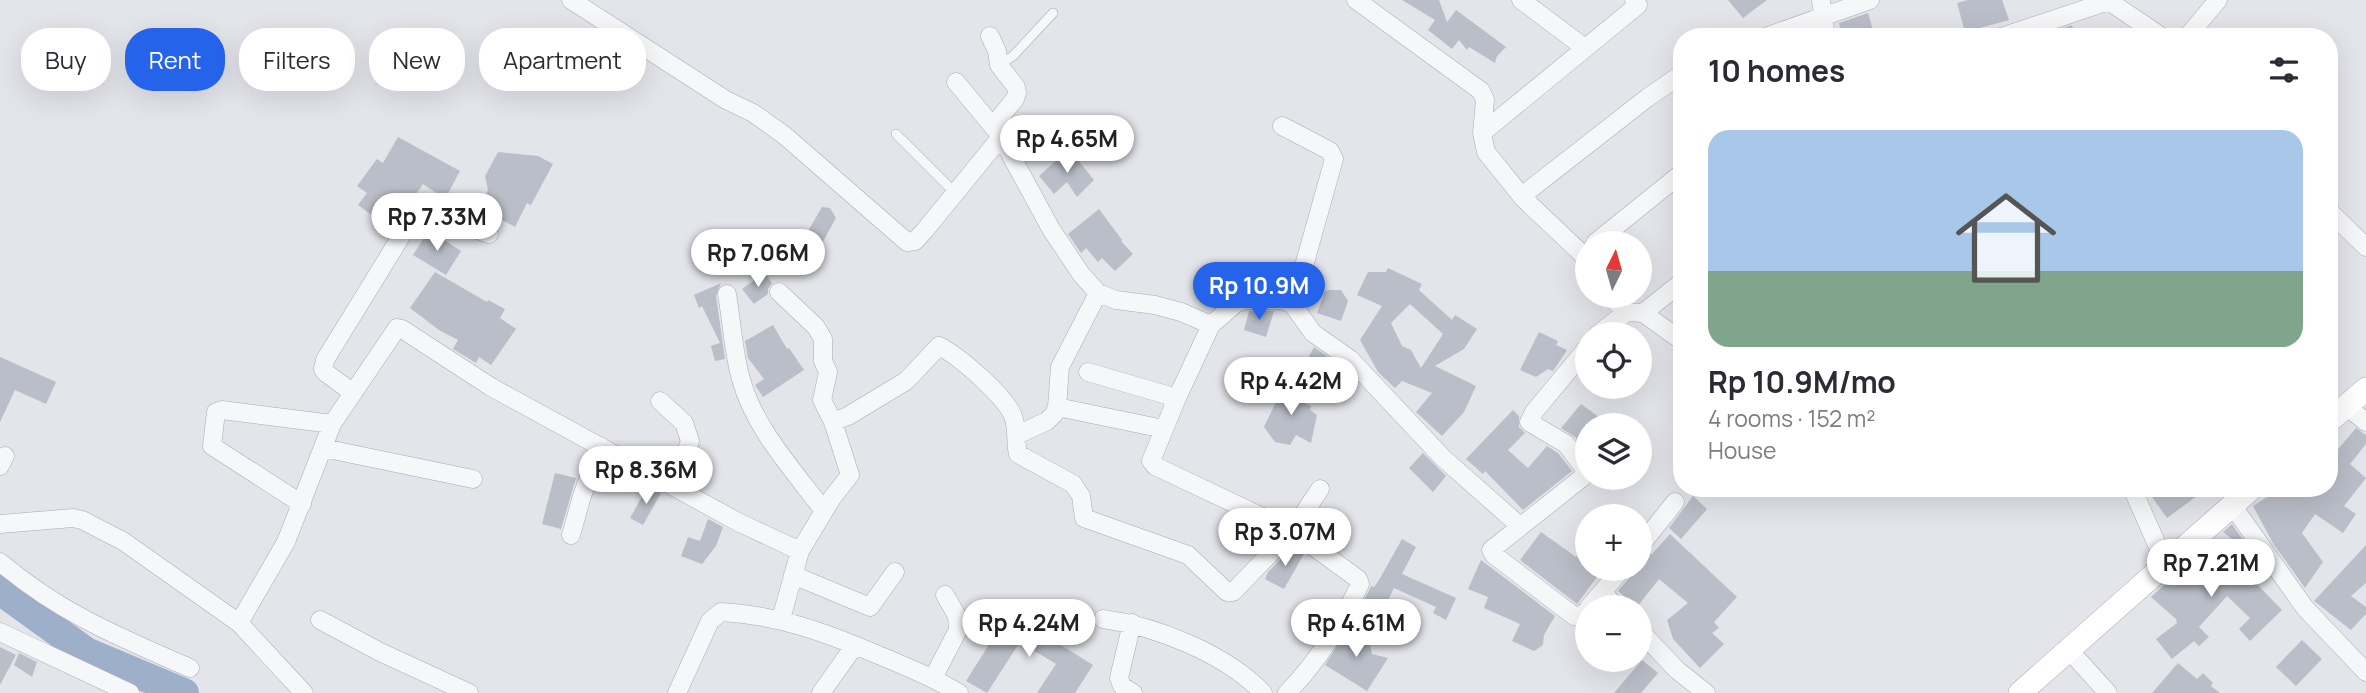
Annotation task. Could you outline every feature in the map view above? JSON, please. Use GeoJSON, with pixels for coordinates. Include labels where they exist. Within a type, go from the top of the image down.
{"type":"FeatureCollection","features":[{"type":"Feature","properties":{"kind":"main road"},"geometry":{"type":"LineString","coordinates":[[2338,414],[2366,388]]}},
{"type":"Feature","properties":{"kind":"main road"},"geometry":{"type":"LineString","coordinates":[[2020,693],[2241,497]]}},
{"type":"Feature","properties":{"kind":"street"},"geometry":{"type":"LineString","coordinates":[[571,0],[784,135],[902,240],[915,241],[955,193],[1015,99],[1016,87],[999,65],[997,51],[990,36]]}},
{"type":"Feature","properties":{"kind":"street"},"geometry":{"type":"LineString","coordinates":[[1356,0],[1481,91],[1485,100],[1482,133],[1486,152],[1523,195],[1575,241]]}},
{"type":"Feature","properties":{"kind":"street"},"geometry":{"type":"LineString","coordinates":[[1521,0],[1585,48]]}},
{"type":"Feature","properties":{"kind":"street"},"geometry":{"type":"LineString","coordinates":[[1482,133],[1638,5],[1634,0]]}},
{"type":"Feature","properties":{"kind":"street"},"geometry":{"type":"LineString","coordinates":[[1783,28],[1823,8],[1870,0]]}},
{"type":"Feature","properties":{"kind":"street"},"geometry":{"type":"LineString","coordinates":[[2195,28],[2218,0]]}},
{"type":"Feature","properties":{"kind":"street"},"geometry":{"type":"LineString","coordinates":[[2028,28],[2108,1],[2148,28]]}},
{"type":"Feature","properties":{"kind":"street"},"geometry":{"type":"LineString","coordinates":[[1823,8],[1825,28]]}},
{"type":"Feature","properties":{"kind":"street"},"geometry":{"type":"LineString","coordinates":[[1523,195],[1673,80]]}},
{"type":"Feature","properties":{"kind":"street"},"geometry":{"type":"LineString","coordinates":[[956,82],[997,131],[1051,229],[1081,274],[1098,293],[1116,300],[1155,305],[1181,312],[1211,325]]}},
{"type":"Feature","properties":{"kind":"street"},"geometry":{"type":"LineString","coordinates":[[1282,126],[1330,152],[1334,159],[1293,305]]}},
{"type":"Feature","properties":{"kind":"street"},"geometry":{"type":"LineString","coordinates":[[1614,231],[1673,181]]}},
{"type":"Feature","properties":{"kind":"street"},"geometry":{"type":"LineString","coordinates":[[352,392],[326,373],[323,369],[325,360],[413,217],[418,213],[428,212],[489,234]]}},
{"type":"Feature","properties":{"kind":"street"},"geometry":{"type":"LineString","coordinates":[[2338,220],[2366,247]]}},
{"type":"Feature","properties":{"kind":"street"},"geometry":{"type":"LineString","coordinates":[[1617,322],[1673,288]]}},
{"type":"Feature","properties":{"kind":"street"},"geometry":{"type":"LineString","coordinates":[[779,292],[816,327],[823,339],[823,360],[828,372],[822,400],[833,422],[850,475],[827,506],[800,551],[781,619]]}},
{"type":"Feature","properties":{"kind":"street"},"geometry":{"type":"LineString","coordinates":[[1017,435],[1047,421],[1057,407],[1060,367],[1098,293]]}},
{"type":"Feature","properties":{"kind":"street"},"geometry":{"type":"LineString","coordinates":[[727,294],[740,377],[747,396],[776,446],[827,506]]}},
{"type":"Feature","properties":{"kind":"street"},"geometry":{"type":"LineString","coordinates":[[1287,693],[1324,647],[1350,606],[1360,584],[1358,579],[1292,531],[1152,465],[1177,398],[1211,325],[1234,304],[1244,300],[1283,300],[1293,305],[1313,332],[1350,359],[1443,458],[1520,526]]}},
{"type":"Feature","properties":{"kind":"street"},"geometry":{"type":"LineString","coordinates":[[239,623],[286,542],[332,425],[396,330],[401,328],[491,387],[738,522],[800,551]]}},
{"type":"Feature","properties":{"kind":"street"},"geometry":{"type":"LineString","coordinates":[[1652,332],[1673,338]]}},
{"type":"Feature","properties":{"kind":"street"},"geometry":{"type":"LineString","coordinates":[[833,422],[848,416],[906,381],[939,346],[1002,398],[1013,416],[1018,454],[1073,484],[1078,490],[1084,518],[1188,555],[1230,593],[1292,531],[1320,489]]}},
{"type":"Feature","properties":{"kind":"street"},"geometry":{"type":"LineString","coordinates":[[1575,362],[1534,412],[1529,422],[1566,444],[1580,461],[1585,473],[1491,550],[1575,616]]}},
{"type":"Feature","properties":{"kind":"street"},"geometry":{"type":"LineString","coordinates":[[1088,372],[1177,398]]}},
{"type":"Feature","properties":{"kind":"street"},"geometry":{"type":"LineString","coordinates":[[660,401],[684,423],[690,441],[674,486]]}},
{"type":"Feature","properties":{"kind":"street"},"geometry":{"type":"LineString","coordinates":[[1057,407],[1164,429]]}},
{"type":"Feature","properties":{"kind":"street"},"geometry":{"type":"LineString","coordinates":[[302,504],[212,446],[216,412],[222,410],[332,425]]}},
{"type":"Feature","properties":{"kind":"street"},"geometry":{"type":"LineString","coordinates":[[2338,414],[2366,422]]}},
{"type":"Feature","properties":{"kind":"street"},"geometry":{"type":"LineString","coordinates":[[571,535],[600,446]]}},
{"type":"Feature","properties":{"kind":"street"},"geometry":{"type":"LineString","coordinates":[[323,448],[473,479]]}},
{"type":"Feature","properties":{"kind":"street"},"geometry":{"type":"LineString","coordinates":[[2136,497],[2166,565]]}},
{"type":"Feature","properties":{"kind":"street"},"geometry":{"type":"LineString","coordinates":[[1652,531],[1675,502]]}},
{"type":"Feature","properties":{"kind":"street"},"geometry":{"type":"LineString","coordinates":[[2232,505],[2305,608],[2366,672]]}},
{"type":"Feature","properties":{"kind":"street"},"geometry":{"type":"LineString","coordinates":[[0,524],[63,517],[82,520],[123,541],[239,623],[304,693]]}},
{"type":"Feature","properties":{"kind":"street"},"geometry":{"type":"LineString","coordinates":[[0,562],[58,606],[90,624],[190,668]]}},
{"type":"Feature","properties":{"kind":"street"},"geometry":{"type":"LineString","coordinates":[[793,575],[870,607],[895,572]]}},
{"type":"Feature","properties":{"kind":"street"},"geometry":{"type":"LineString","coordinates":[[1603,593],[1612,581]]}},
{"type":"Feature","properties":{"kind":"street"},"geometry":{"type":"LineString","coordinates":[[933,678],[958,630],[957,616],[945,595]]}},
{"type":"Feature","properties":{"kind":"street"},"geometry":{"type":"LineString","coordinates":[[681,692],[710,621],[717,614],[728,613],[781,619],[814,629],[933,678],[959,693]]}},
{"type":"Feature","properties":{"kind":"street"},"geometry":{"type":"LineString","coordinates":[[1103,618],[1132,623],[1199,650],[1246,676],[1263,693]]}},
{"type":"Feature","properties":{"kind":"street"},"geometry":{"type":"LineString","coordinates":[[320,620],[457,691]]}},
{"type":"Feature","properties":{"kind":"street"},"geometry":{"type":"LineString","coordinates":[[1132,623],[1119,678],[1122,686],[1133,693]]}},
{"type":"Feature","properties":{"kind":"street"},"geometry":{"type":"LineString","coordinates":[[0,632],[130,693]]}},
{"type":"Feature","properties":{"kind":"street"},"geometry":{"type":"LineString","coordinates":[[1652,644],[1677,670],[1706,693]]}},
{"type":"Feature","properties":{"kind":"street"},"geometry":{"type":"LineString","coordinates":[[821,693],[855,645]]}},
{"type":"Feature","properties":{"kind":"street"},"geometry":{"type":"LineString","coordinates":[[2069,650],[2108,693]]}},
{"type":"Feature","properties":{"kind":"lane"},"geometry":{"type":"LineString","coordinates":[[999,65],[1013,56],[1053,13]]}},
{"type":"Feature","properties":{"kind":"lane"},"geometry":{"type":"LineString","coordinates":[[896,134],[955,193]]}},
{"type":"Feature","properties":{"kind":"building"},"geometry":{"type":"Polygon","coordinates":[[[1402,0],[1439,0],[1447,22],[1456,10],[1506,47],[1497,56],[1495,63],[1469,47],[1467,50],[1459,40],[1452,49],[1428,30],[1435,20],[1402,0]]]}},
{"type":"Feature","properties":{"kind":"building"},"geometry":{"type":"Polygon","coordinates":[[[1728,0],[1767,0],[1743,18],[1728,0]]]}},
{"type":"Feature","properties":{"kind":"building"},"geometry":{"type":"Polygon","coordinates":[[[1968,0],[2002,0],[2009,20],[1980,28],[1964,28],[1957,3],[1968,0]]]}},
{"type":"Feature","properties":{"kind":"building"},"geometry":{"type":"Polygon","coordinates":[[[1868,13],[1872,28],[1840,28],[1839,23],[1868,13]]]}},
{"type":"Feature","properties":{"kind":"building"},"geometry":{"type":"Polygon","coordinates":[[[398,137],[460,171],[445,199],[423,184],[391,229],[358,205],[367,193],[357,186],[377,159],[383,163],[398,137]]]}},
{"type":"Feature","properties":{"kind":"building"},"geometry":{"type":"Polygon","coordinates":[[[1069,149],[1094,180],[1077,197],[1067,182],[1054,194],[1039,176],[1069,149]]]}},
{"type":"Feature","properties":{"kind":"building"},"geometry":{"type":"Polygon","coordinates":[[[498,152],[538,156],[553,164],[531,205],[527,203],[515,227],[479,208],[488,190],[485,176],[498,152]]]}},
{"type":"Feature","properties":{"kind":"building"},"geometry":{"type":"Polygon","coordinates":[[[822,207],[830,208],[836,218],[821,245],[823,249],[803,273],[782,256],[799,236],[803,240],[822,207]]]}},
{"type":"Feature","properties":{"kind":"building"},"geometry":{"type":"Polygon","coordinates":[[[1099,209],[1133,254],[1115,271],[1102,258],[1098,262],[1086,248],[1081,253],[1068,234],[1099,209]]]}},
{"type":"Feature","properties":{"kind":"building"},"geometry":{"type":"Polygon","coordinates":[[[429,230],[461,251],[446,275],[413,255],[429,230]]]}},
{"type":"Feature","properties":{"kind":"building"},"geometry":{"type":"Polygon","coordinates":[[[1388,268],[1422,284],[1419,290],[1452,320],[1455,315],[1477,329],[1464,349],[1435,366],[1476,386],[1464,412],[1442,436],[1416,412],[1432,393],[1402,381],[1395,388],[1378,372],[1360,340],[1382,306],[1357,295],[1368,272],[1386,272],[1388,268]],[[1410,304],[1391,323],[1402,346],[1411,350],[1421,368],[1443,334],[1410,304]]]}},
{"type":"Feature","properties":{"kind":"building"},"geometry":{"type":"Polygon","coordinates":[[[435,272],[487,302],[488,300],[505,309],[500,318],[516,329],[491,365],[479,357],[476,363],[453,349],[458,340],[439,330],[410,308],[435,272]]]}},
{"type":"Feature","properties":{"kind":"building"},"geometry":{"type":"Polygon","coordinates":[[[764,273],[772,283],[768,294],[754,304],[742,289],[764,273]]]}},
{"type":"Feature","properties":{"kind":"building"},"geometry":{"type":"Polygon","coordinates":[[[721,283],[716,296],[725,359],[715,361],[711,346],[720,343],[694,295],[721,283]]]}},
{"type":"Feature","properties":{"kind":"building"},"geometry":{"type":"Polygon","coordinates":[[[1341,290],[1348,301],[1341,321],[1317,313],[1325,291],[1341,290]]]}},
{"type":"Feature","properties":{"kind":"building"},"geometry":{"type":"Polygon","coordinates":[[[1249,311],[1274,311],[1266,337],[1244,330],[1249,311]]]}},
{"type":"Feature","properties":{"kind":"building"},"geometry":{"type":"Polygon","coordinates":[[[773,325],[804,370],[763,397],[755,385],[764,379],[748,358],[745,341],[773,325]]]}},
{"type":"Feature","properties":{"kind":"building"},"geometry":{"type":"Polygon","coordinates":[[[1539,332],[1558,341],[1556,345],[1567,350],[1553,371],[1548,369],[1536,377],[1520,370],[1539,332]]]}},
{"type":"Feature","properties":{"kind":"building"},"geometry":{"type":"Polygon","coordinates":[[[1314,347],[1328,357],[1323,373],[1309,356],[1314,347]]]}},
{"type":"Feature","properties":{"kind":"building"},"geometry":{"type":"Polygon","coordinates":[[[0,357],[56,382],[46,404],[15,390],[0,422],[0,357]]]}},
{"type":"Feature","properties":{"kind":"building"},"geometry":{"type":"Polygon","coordinates":[[[1343,368],[1354,380],[1343,393],[1332,383],[1343,368]]]}},
{"type":"Feature","properties":{"kind":"building"},"geometry":{"type":"Polygon","coordinates":[[[1285,383],[1309,395],[1305,403],[1311,406],[1310,410],[1317,415],[1311,443],[1296,435],[1290,445],[1275,442],[1264,427],[1285,383]]]}},
{"type":"Feature","properties":{"kind":"building"},"geometry":{"type":"Polygon","coordinates":[[[1581,404],[1593,413],[1575,413],[1575,437],[1561,428],[1581,404]]]}},
{"type":"Feature","properties":{"kind":"building"},"geometry":{"type":"Polygon","coordinates":[[[1513,410],[1519,416],[1519,427],[1525,433],[1508,450],[1528,468],[1547,446],[1558,453],[1572,471],[1523,510],[1485,471],[1483,474],[1466,459],[1513,410]]]}},
{"type":"Feature","properties":{"kind":"building"},"geometry":{"type":"Polygon","coordinates":[[[2356,428],[2366,435],[2366,444],[2350,464],[2366,478],[2344,506],[2356,514],[2343,533],[2315,514],[2302,533],[2323,562],[2305,588],[2273,543],[2253,506],[2267,497],[2338,497],[2338,449],[2356,428]]]}},
{"type":"Feature","properties":{"kind":"building"},"geometry":{"type":"Polygon","coordinates":[[[1423,453],[1446,476],[1433,492],[1409,468],[1423,453]]]}},
{"type":"Feature","properties":{"kind":"building"},"geometry":{"type":"Polygon","coordinates":[[[555,473],[576,478],[561,529],[542,524],[555,473]]]}},
{"type":"Feature","properties":{"kind":"building"},"geometry":{"type":"Polygon","coordinates":[[[648,486],[661,493],[643,525],[630,518],[648,486]]]}},
{"type":"Feature","properties":{"kind":"building"},"geometry":{"type":"Polygon","coordinates":[[[1692,497],[1707,509],[1681,539],[1669,528],[1692,497]]]}},
{"type":"Feature","properties":{"kind":"building"},"geometry":{"type":"Polygon","coordinates":[[[2152,497],[2196,497],[2167,518],[2152,497]]]}},
{"type":"Feature","properties":{"kind":"building"},"geometry":{"type":"Polygon","coordinates":[[[708,519],[723,527],[716,546],[702,564],[681,556],[688,537],[700,541],[708,519]]]}},
{"type":"Feature","properties":{"kind":"building"},"geometry":{"type":"Polygon","coordinates":[[[2232,524],[2254,556],[2223,532],[2232,524]]]}},
{"type":"Feature","properties":{"kind":"building"},"geometry":{"type":"Polygon","coordinates":[[[1541,532],[1575,556],[1575,581],[1594,581],[1584,595],[1575,595],[1575,602],[1520,560],[1541,532]]]}},
{"type":"Feature","properties":{"kind":"building"},"geometry":{"type":"Polygon","coordinates":[[[1670,534],[1737,597],[1714,622],[1719,628],[1712,633],[1724,644],[1700,668],[1673,639],[1667,620],[1688,603],[1659,579],[1646,595],[1623,595],[1618,591],[1627,581],[1652,581],[1652,554],[1670,534]]]}},
{"type":"Feature","properties":{"kind":"building"},"geometry":{"type":"Polygon","coordinates":[[[1402,539],[1416,547],[1402,574],[1456,598],[1446,620],[1433,613],[1436,607],[1394,588],[1381,614],[1362,605],[1371,586],[1374,587],[1379,580],[1402,539]]]}},
{"type":"Feature","properties":{"kind":"building"},"geometry":{"type":"Polygon","coordinates":[[[2214,540],[2282,610],[2250,641],[2239,629],[2250,618],[2227,596],[2199,627],[2209,637],[2199,646],[2194,641],[2172,659],[2156,639],[2177,623],[2176,619],[2151,597],[2214,540]]]}},
{"type":"Feature","properties":{"kind":"building"},"geometry":{"type":"Polygon","coordinates":[[[2366,545],[2366,583],[2351,596],[2366,607],[2366,614],[2351,630],[2314,601],[2366,545]]]}},
{"type":"Feature","properties":{"kind":"building"},"geometry":{"type":"Polygon","coordinates":[[[1292,547],[1304,554],[1284,589],[1265,579],[1268,572],[1292,547]]]}},
{"type":"Feature","properties":{"kind":"building"},"geometry":{"type":"Polygon","coordinates":[[[1481,560],[1555,616],[1544,635],[1543,645],[1534,651],[1512,641],[1520,624],[1484,608],[1488,597],[1468,589],[1481,560]]]}},
{"type":"Feature","properties":{"kind":"building"},"geometry":{"type":"Polygon","coordinates":[[[1009,613],[1093,665],[1075,693],[1037,693],[1056,664],[1020,642],[987,693],[966,681],[1009,613]]]}},
{"type":"Feature","properties":{"kind":"building"},"geometry":{"type":"Polygon","coordinates":[[[1354,620],[1369,640],[1372,654],[1388,658],[1367,691],[1325,665],[1354,620]]]}},
{"type":"Feature","properties":{"kind":"building"},"geometry":{"type":"Polygon","coordinates":[[[2302,640],[2322,659],[2296,686],[2276,667],[2302,640]]]}},
{"type":"Feature","properties":{"kind":"building"},"geometry":{"type":"Polygon","coordinates":[[[0,647],[16,655],[0,685],[0,647]]]}},
{"type":"Feature","properties":{"kind":"building"},"geometry":{"type":"Polygon","coordinates":[[[19,653],[37,662],[32,677],[14,665],[19,653]]]}},
{"type":"Feature","properties":{"kind":"building"},"geometry":{"type":"Polygon","coordinates":[[[2178,663],[2197,679],[2203,673],[2213,683],[2211,686],[2220,693],[2152,693],[2178,663]]]}},
{"type":"Feature","properties":{"kind":"building"},"geometry":{"type":"Polygon","coordinates":[[[1652,668],[1658,673],[1641,693],[1614,693],[1632,672],[1652,672],[1652,668]]]}},
{"type":"Feature","properties":{"kind":"waterway"},"geometry":{"type":"LineString","coordinates":[[0,590],[86,652],[184,693]]}}]}
